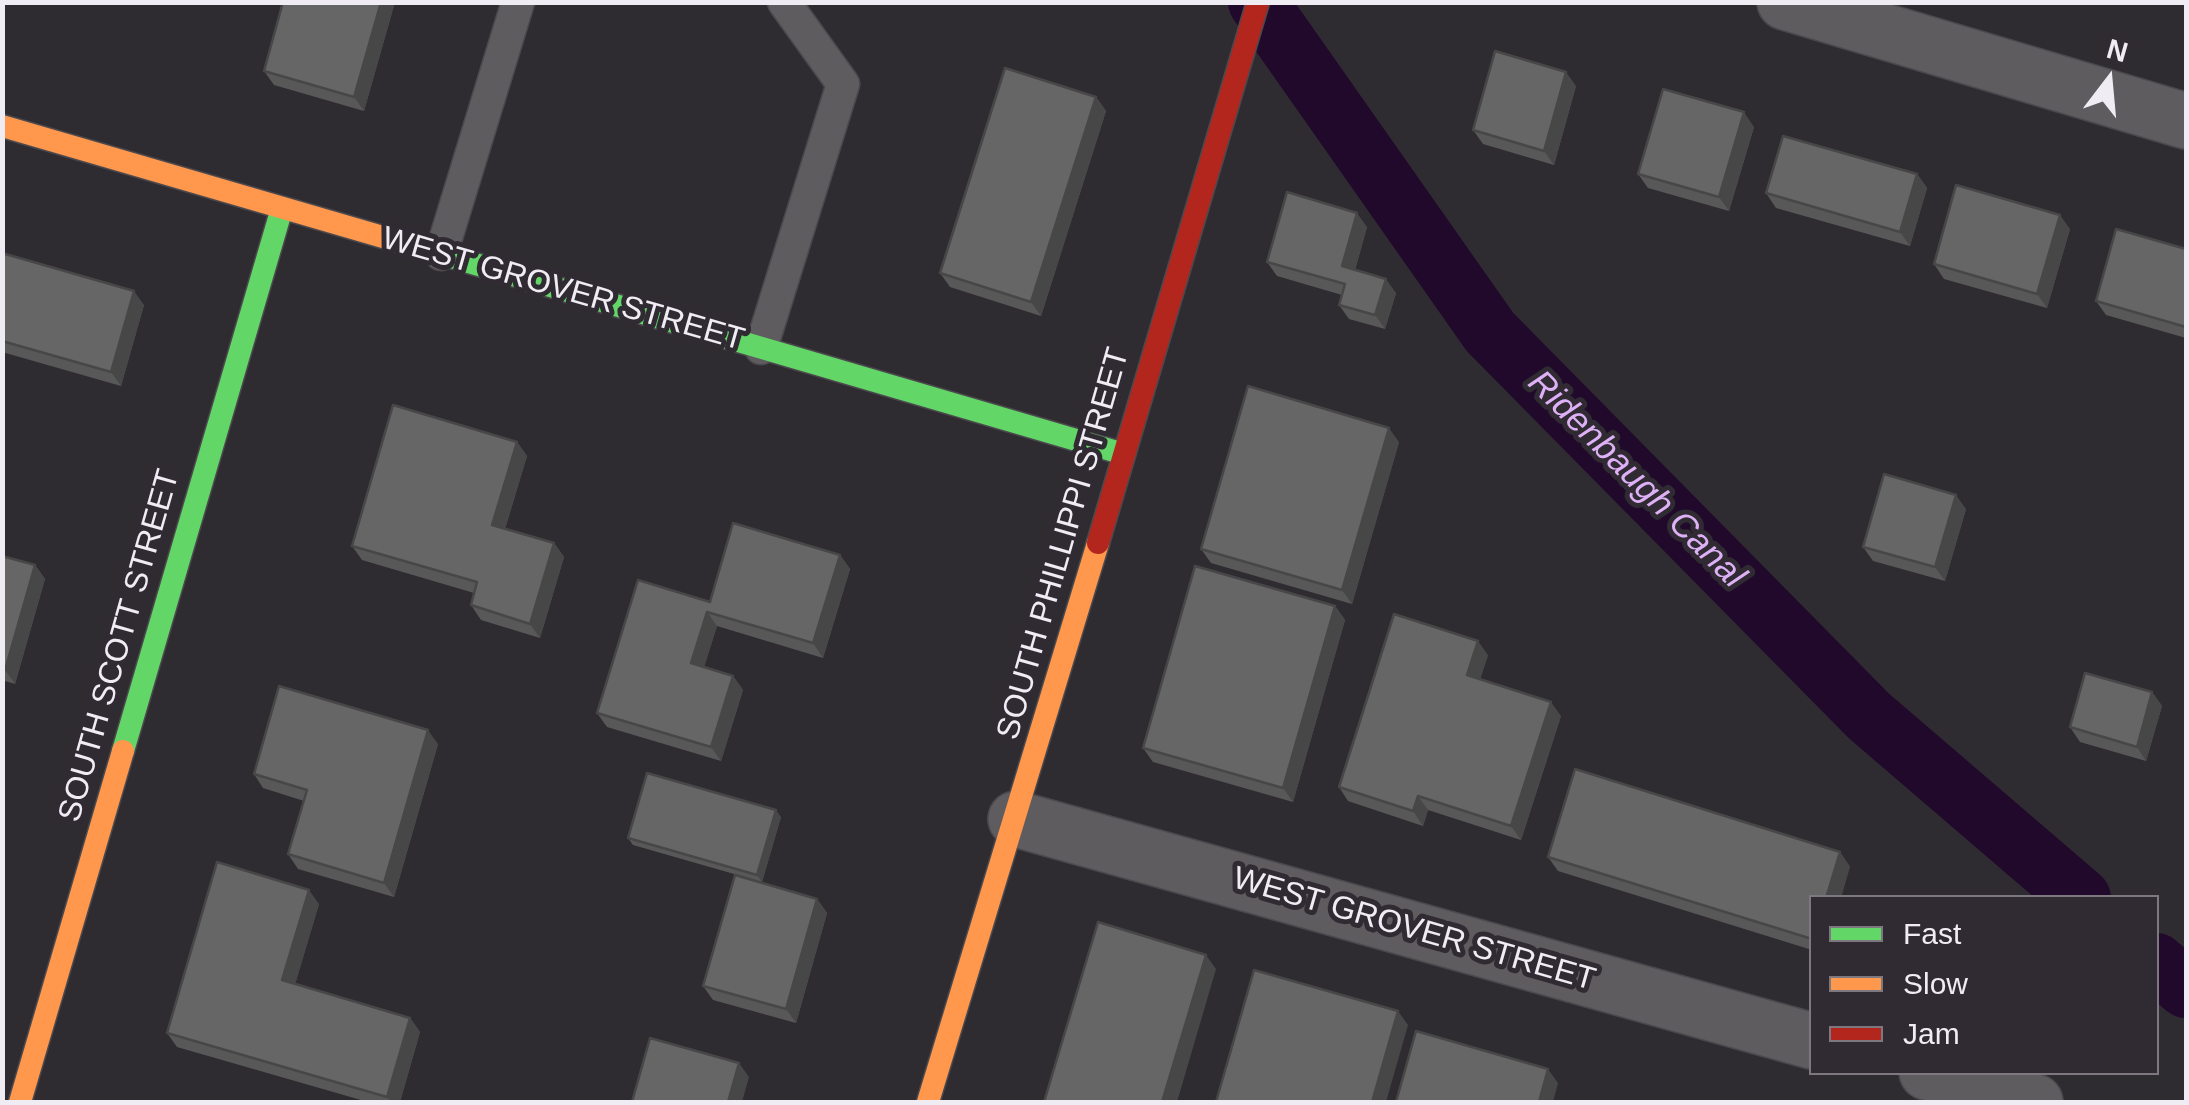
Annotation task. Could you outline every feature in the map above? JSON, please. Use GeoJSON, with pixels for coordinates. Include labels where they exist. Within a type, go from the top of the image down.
{"type":"FeatureCollection","features":[{"type":"Feature","properties":{"kind":"street","name":"SOUTH PHILLIPPI STREET"},"geometry":{"type":"LineString","coordinates":[[928,1102],[1016,820],[1258,2]]}},
{"type":"Feature","properties":{"kind":"street"},"geometry":{"type":"LineString","coordinates":[[1785,2],[2186,121]]}},
{"type":"Feature","properties":{"kind":"street","name":"WEST GROVER STREET"},"geometry":{"type":"LineString","coordinates":[[2,126],[1124,454]]}},
{"type":"Feature","properties":{"kind":"street","name":"SOUTH SCOTT STREET"},"geometry":{"type":"LineString","coordinates":[[20,1102],[282,208]]}},
{"type":"Feature","properties":{"kind":"street","name":"WEST GROVER STREET"},"geometry":{"type":"LineString","coordinates":[[1016,820],[1809,1039]]}},
{"type":"Feature","properties":{"kind":"street"},"geometry":{"type":"LineString","coordinates":[[1938,1075],[2035,1102]]}},
{"type":"Feature","properties":{"kind":"lane"},"geometry":{"type":"LineString","coordinates":[[441,254],[518,2]]}},
{"type":"Feature","properties":{"kind":"lane"},"geometry":{"type":"LineString","coordinates":[[760,348],[843,84],[784,2]]}},
{"type":"Feature","properties":{"kind":"building"},"geometry":{"type":"Polygon","coordinates":[[[283,2],[381,2],[354,97],[264,71],[283,2]]]}},
{"type":"Feature","properties":{"kind":"building"},"geometry":{"type":"Polygon","coordinates":[[[1495,51],[1566,72],[1544,151],[1473,130],[1495,51]]]}},
{"type":"Feature","properties":{"kind":"building"},"geometry":{"type":"Polygon","coordinates":[[[1005,68],[1096,97],[1031,302],[940,273],[1005,68]]]}},
{"type":"Feature","properties":{"kind":"building"},"geometry":{"type":"Polygon","coordinates":[[[1663,89],[1744,112],[1719,197],[1638,174],[1663,89]]]}},
{"type":"Feature","properties":{"kind":"building"},"geometry":{"type":"Polygon","coordinates":[[[1783,136],[1917,174],[1900,232],[1766,193],[1783,136]]]}},
{"type":"Feature","properties":{"kind":"building"},"geometry":{"type":"Polygon","coordinates":[[[1956,185],[2060,215],[2037,294],[1934,264],[1956,185]]]}},
{"type":"Feature","properties":{"kind":"building"},"geometry":{"type":"Polygon","coordinates":[[[1287,192],[1357,213],[1342,266],[1386,279],[1375,315],[1339,305],[1345,284],[1267,262],[1287,192]]]}},
{"type":"Feature","properties":{"kind":"building"},"geometry":{"type":"Polygon","coordinates":[[[2116,229],[2186,249],[2186,327],[2096,301],[2116,229]]]}},
{"type":"Feature","properties":{"kind":"building"},"geometry":{"type":"Polygon","coordinates":[[[2,253],[134,291],[111,372],[2,341],[2,253]]]}},
{"type":"Feature","properties":{"kind":"building"},"geometry":{"type":"Polygon","coordinates":[[[1248,386],[1389,428],[1342,590],[1201,549],[1248,386]]]}},
{"type":"Feature","properties":{"kind":"building"},"geometry":{"type":"Polygon","coordinates":[[[393,405],[517,442],[492,525],[554,543],[530,624],[471,605],[477,582],[352,546],[393,405]]]}},
{"type":"Feature","properties":{"kind":"building"},"geometry":{"type":"Polygon","coordinates":[[[1884,474],[1956,495],[1935,567],[1863,547],[1884,474]]]}},
{"type":"Feature","properties":{"kind":"building"},"geometry":{"type":"Polygon","coordinates":[[[733,523],[840,555],[813,643],[707,612],[691,663],[733,676],[711,747],[597,713],[638,580],[710,602],[733,523]]]}},
{"type":"Feature","properties":{"kind":"building"},"geometry":{"type":"Polygon","coordinates":[[[2,556],[35,565],[5,670],[2,669],[2,556]]]}},
{"type":"Feature","properties":{"kind":"building"},"geometry":{"type":"Polygon","coordinates":[[[1195,566],[1335,606],[1283,788],[1143,748],[1195,566]]]}},
{"type":"Feature","properties":{"kind":"building"},"geometry":{"type":"Polygon","coordinates":[[[1394,614],[1478,641],[1467,675],[1551,702],[1511,826],[1418,796],[1413,811],[1339,787],[1394,614]]]}},
{"type":"Feature","properties":{"kind":"building"},"geometry":{"type":"Polygon","coordinates":[[[2085,673],[2152,692],[2137,747],[2070,727],[2085,673]]]}},
{"type":"Feature","properties":{"kind":"building"},"geometry":{"type":"Polygon","coordinates":[[[279,686],[428,730],[384,883],[288,854],[307,790],[254,774],[279,686]]]}},
{"type":"Feature","properties":{"kind":"building"},"geometry":{"type":"Polygon","coordinates":[[[1575,769],[1840,852],[1827,895],[1809,895],[1809,938],[1548,857],[1575,769]]]}},
{"type":"Feature","properties":{"kind":"building"},"geometry":{"type":"Polygon","coordinates":[[[647,773],[776,810],[757,875],[628,838],[647,773]]]}},
{"type":"Feature","properties":{"kind":"building"},"geometry":{"type":"Polygon","coordinates":[[[217,862],[309,890],[282,980],[410,1018],[387,1097],[167,1033],[217,862]]]}},
{"type":"Feature","properties":{"kind":"building"},"geometry":{"type":"Polygon","coordinates":[[[735,875],[817,899],[786,1009],[703,986],[735,875]]]}},
{"type":"Feature","properties":{"kind":"building"},"geometry":{"type":"Polygon","coordinates":[[[1098,922],[1206,955],[1162,1102],[1044,1102],[1098,922]]]}},
{"type":"Feature","properties":{"kind":"building"},"geometry":{"type":"Polygon","coordinates":[[[1254,970],[1398,1011],[1372,1102],[1216,1102],[1254,970]]]}},
{"type":"Feature","properties":{"kind":"building"},"geometry":{"type":"Polygon","coordinates":[[[1416,1031],[1548,1069],[1539,1102],[1396,1102],[1416,1031]]]}},
{"type":"Feature","properties":{"kind":"building"},"geometry":{"type":"Polygon","coordinates":[[[650,1038],[739,1063],[728,1102],[632,1102],[650,1038]]]}},
{"type":"Feature","properties":{"kind":"waterway","name":"Ridenbaugh Canal"},"geometry":{"type":"LineString","coordinates":[[1258,2],[1490,332],[1869,716],[2078,895]]}},
{"type":"Feature","properties":{"kind":"waterway","name":"Ridenbaugh Canal"},"geometry":{"type":"LineString","coordinates":[[2159,966],[2186,988]]}},
{"type":"Feature","properties":{"kind":"traffic: fast"},"geometry":{"type":"LineString","coordinates":[[123,751],[282,208]]}},
{"type":"Feature","properties":{"kind":"traffic: fast"},"geometry":{"type":"LineString","coordinates":[[400,242],[1124,454]]}},
{"type":"Feature","properties":{"kind":"traffic: slow"},"geometry":{"type":"LineString","coordinates":[[2,126],[400,242]]}},
{"type":"Feature","properties":{"kind":"traffic: slow"},"geometry":{"type":"LineString","coordinates":[[928,1102],[1098,543]]}},
{"type":"Feature","properties":{"kind":"traffic: slow"},"geometry":{"type":"LineString","coordinates":[[20,1102],[123,751]]}},
{"type":"Feature","properties":{"kind":"traffic: jam"},"geometry":{"type":"LineString","coordinates":[[1098,543],[1258,2]]}}]}
